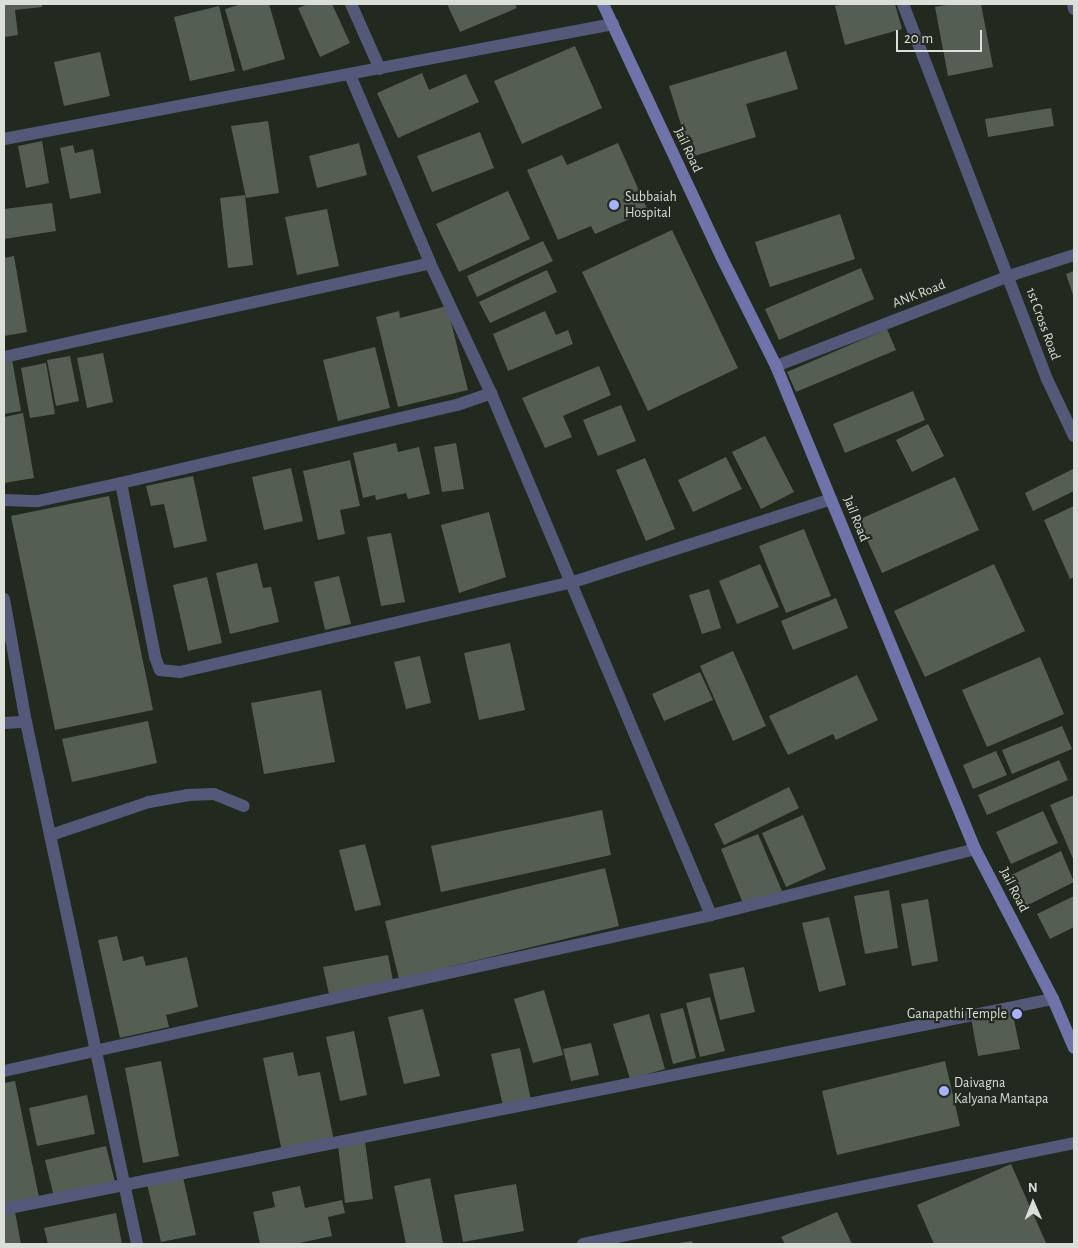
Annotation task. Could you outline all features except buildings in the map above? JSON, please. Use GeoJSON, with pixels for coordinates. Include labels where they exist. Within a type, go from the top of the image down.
{"type":"FeatureCollection","features":[{"type":"Feature","properties":{"kind":"main road","name":"Jail Road"},"geometry":{"type":"LineString","coordinates":[[604,4],[720,256],[776,366],[976,849],[1053,999],[1074,1048]]}},
{"type":"Feature","properties":{"kind":"street"},"geometry":{"type":"LineString","coordinates":[[351,4],[380,69]]}},
{"type":"Feature","properties":{"kind":"street","name":"1st Cross Road"},"geometry":{"type":"LineString","coordinates":[[903,4],[1047,379],[1074,436]]}},
{"type":"Feature","properties":{"kind":"street"},"geometry":{"type":"LineString","coordinates":[[1073,4],[1074,9]]}},
{"type":"Feature","properties":{"kind":"street"},"geometry":{"type":"LineString","coordinates":[[4,140],[613,24]]}},
{"type":"Feature","properties":{"kind":"street"},"geometry":{"type":"LineString","coordinates":[[350,75],[430,262],[491,393],[711,914]]}},
{"type":"Feature","properties":{"kind":"street","name":"ANK Road"},"geometry":{"type":"LineString","coordinates":[[776,366],[1009,276],[1074,255]]}},
{"type":"Feature","properties":{"kind":"street"},"geometry":{"type":"LineString","coordinates":[[4,358],[430,262]]}},
{"type":"Feature","properties":{"kind":"street"},"geometry":{"type":"LineString","coordinates":[[4,500],[38,501],[121,483],[457,405],[491,393]]}},
{"type":"Feature","properties":{"kind":"street"},"geometry":{"type":"LineString","coordinates":[[121,483],[160,670],[180,672],[570,583],[831,499]]}},
{"type":"Feature","properties":{"kind":"street"},"geometry":{"type":"LineString","coordinates":[[4,599],[26,722],[137,1244]]}},
{"type":"Feature","properties":{"kind":"street"},"geometry":{"type":"LineString","coordinates":[[4,723],[26,722]]}},
{"type":"Feature","properties":{"kind":"street"},"geometry":{"type":"LineString","coordinates":[[51,836],[149,802],[188,795],[214,794],[244,806]]}},
{"type":"Feature","properties":{"kind":"street"},"geometry":{"type":"LineString","coordinates":[[4,1071],[711,914],[976,849]]}},
{"type":"Feature","properties":{"kind":"street"},"geometry":{"type":"LineString","coordinates":[[4,1209],[1053,999]]}},
{"type":"Feature","properties":{"kind":"street"},"geometry":{"type":"LineString","coordinates":[[583,1244],[607,1242],[1074,1143]]}},
{"type":"Feature","properties":{"kind":"place","name":"Subbaiah Hospital"},"geometry":{"type":"Point","coordinates":[614,205]}},
{"type":"Feature","properties":{"kind":"place","name":"Ganapathi Temple"},"geometry":{"type":"Point","coordinates":[1017,1014]}},
{"type":"Feature","properties":{"kind":"place","name":"Daivagna Kalyana Mantapa"},"geometry":{"type":"Point","coordinates":[944,1091]}}]}
